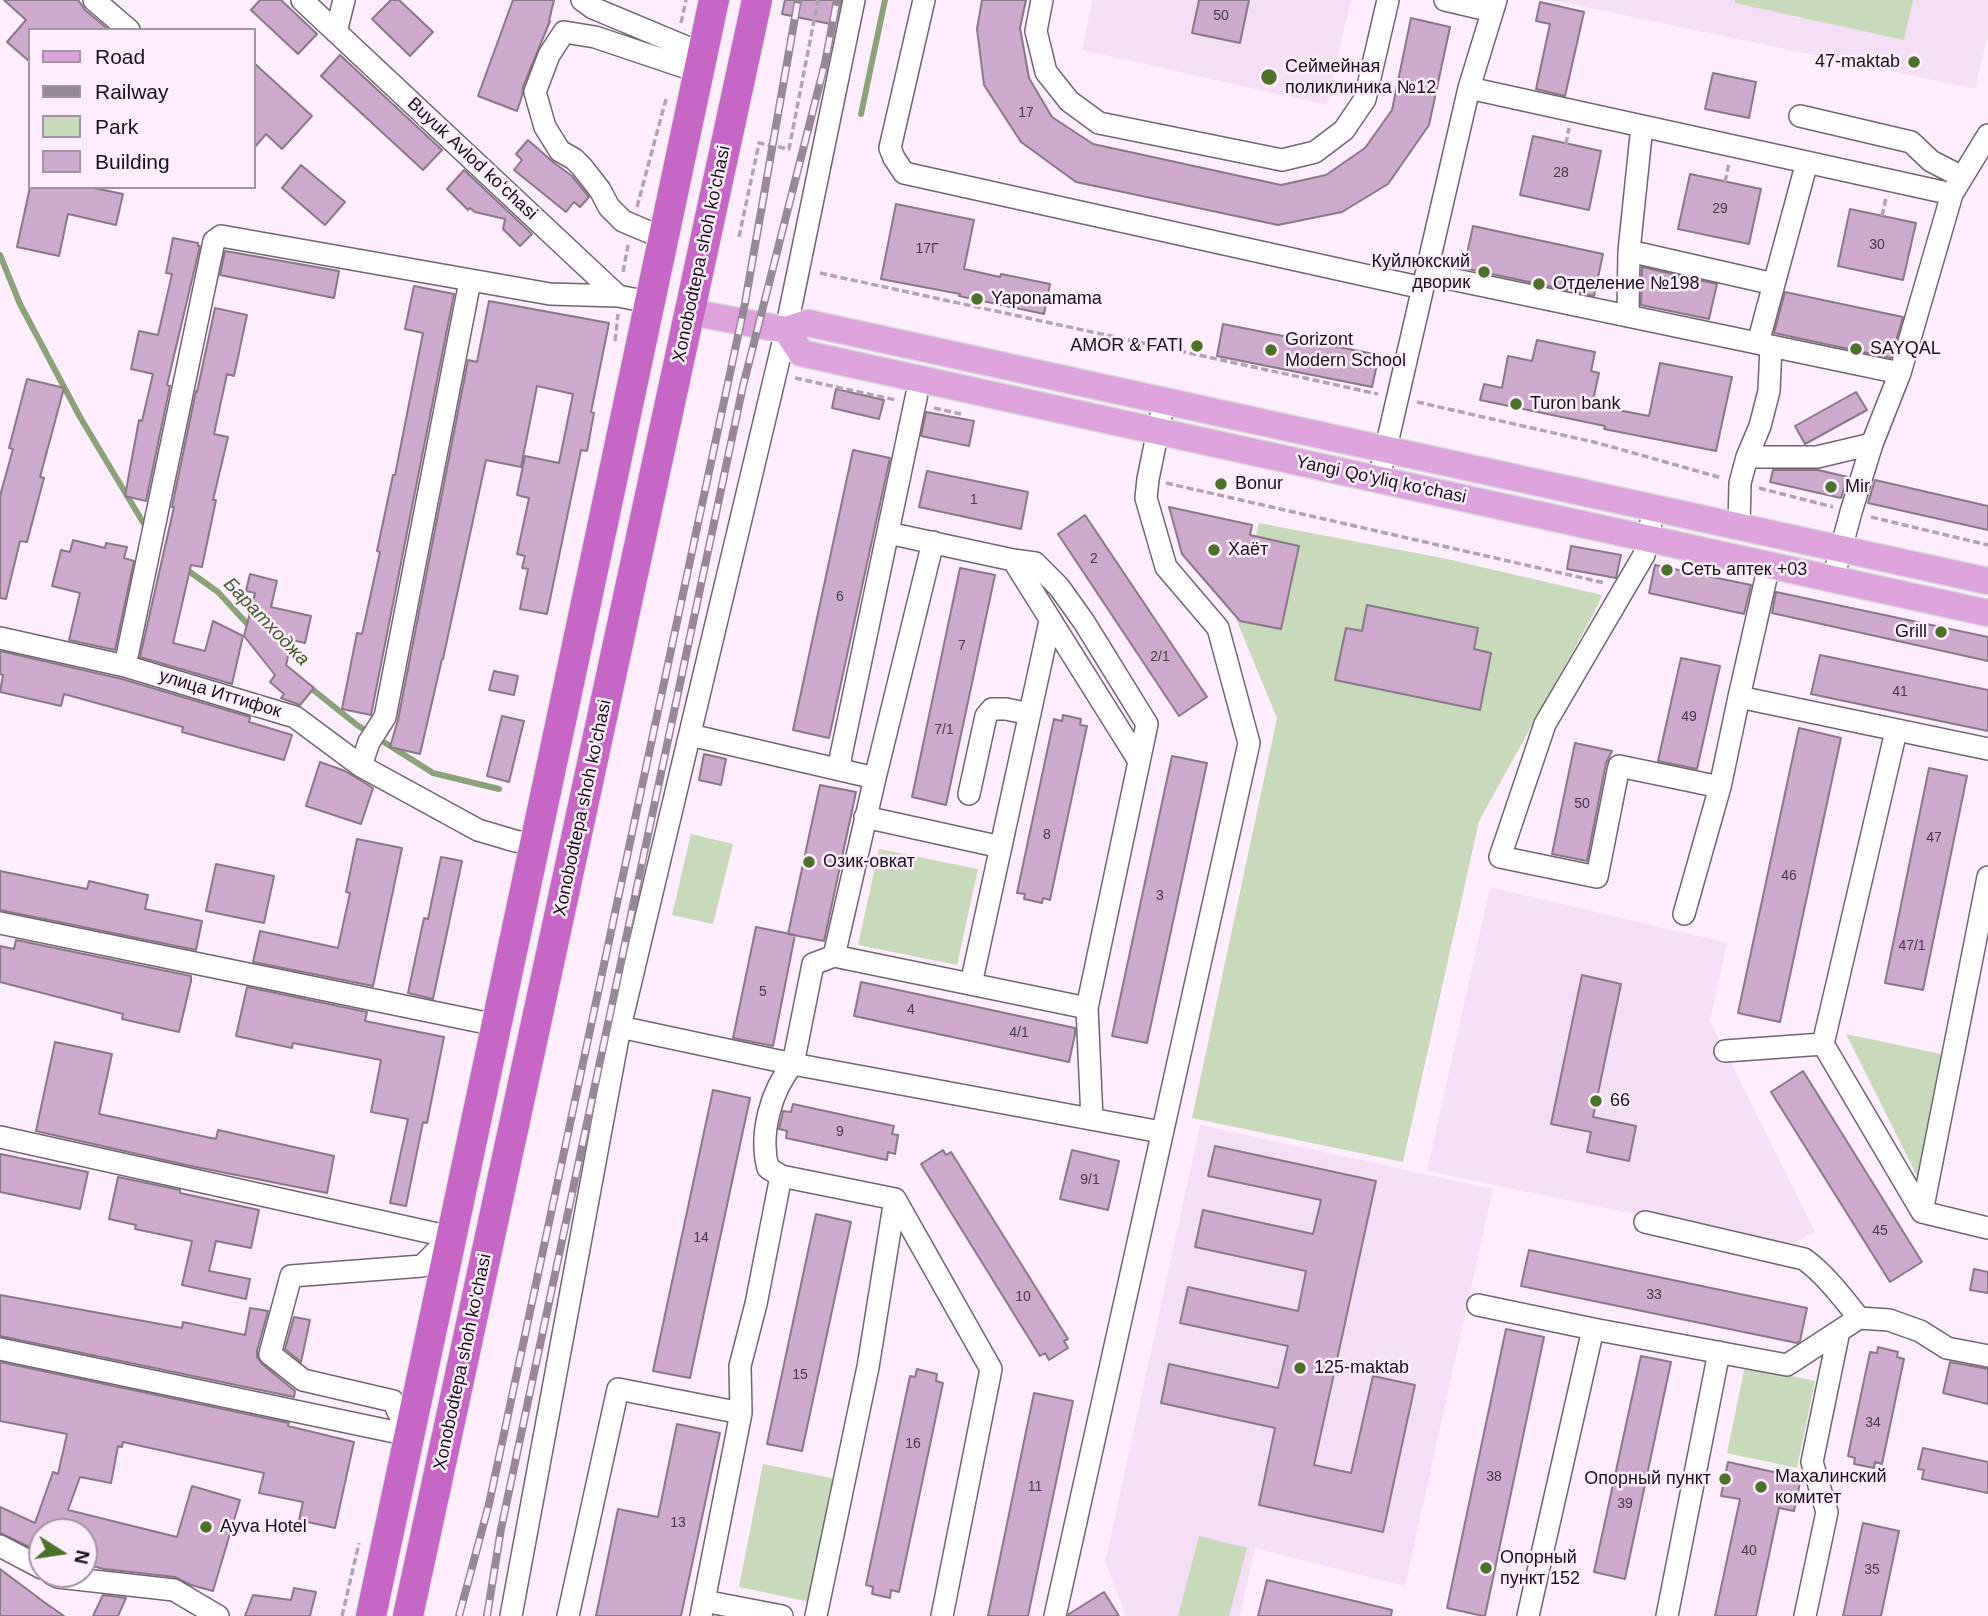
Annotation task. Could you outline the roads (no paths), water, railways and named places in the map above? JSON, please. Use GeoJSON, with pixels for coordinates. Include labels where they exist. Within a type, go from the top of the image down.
{"type":"FeatureCollection","features":[{"type":"Feature","properties":{"kind":"highway"},"geometry":{"type":"LineString","coordinates":[[371,1616],[714,0]]}},
{"type":"Feature","properties":{"kind":"highway","name":"Xonobodtepa shoh ko'chasi"},"geometry":{"type":"LineString","coordinates":[[408,1616],[757,0]]}},
{"type":"Feature","properties":{"kind":"highway"},"geometry":{"type":"LineString","coordinates":[[649,302],[690,312]]}},
{"type":"Feature","properties":{"kind":"main road","name":"Yangi Qo'yliq ko'chasi"},"geometry":{"type":"LineString","coordinates":[[690,312],[786,330],[808,323],[1988,581]]}},
{"type":"Feature","properties":{"kind":"main road","name":"Yangi Qo'yliq ko'chasi"},"geometry":{"type":"LineString","coordinates":[[786,330],[801,353],[918,391],[1158,431],[1988,612]]}},
{"type":"Feature","properties":{"kind":"street"},"geometry":{"type":"LineString","coordinates":[[94,0],[127,28]]}},
{"type":"Feature","properties":{"kind":"street","name":"Buyuk Avlod koʻchasi"},"geometry":{"type":"LineString","coordinates":[[302,0],[618,296]]}},
{"type":"Feature","properties":{"kind":"street"},"geometry":{"type":"LineString","coordinates":[[336,32],[344,0]]}},
{"type":"Feature","properties":{"kind":"street"},"geometry":{"type":"LineString","coordinates":[[582,0],[701,63]]}},
{"type":"Feature","properties":{"kind":"street"},"geometry":{"type":"LineString","coordinates":[[511,1616],[620,1027],[786,330],[853,0]]}},
{"type":"Feature","properties":{"kind":"street"},"geometry":{"type":"LineString","coordinates":[[924,0],[890,148],[904,173],[1425,281],[1628,315],[1900,373]]}},
{"type":"Feature","properties":{"kind":"street"},"geometry":{"type":"LineString","coordinates":[[1042,0],[1037,31],[1046,72],[1069,101],[1100,123],[1282,160],[1315,152],[1344,130],[1366,99],[1388,0]]}},
{"type":"Feature","properties":{"kind":"street"},"geometry":{"type":"LineString","coordinates":[[1379,478],[1469,89],[1494,6],[1445,0]]}},
{"type":"Feature","properties":{"kind":"street"},"geometry":{"type":"LineString","coordinates":[[663,238],[623,221],[609,207],[582,167],[560,151],[545,127],[535,92],[549,55],[564,32],[701,63]]}},
{"type":"Feature","properties":{"kind":"street"},"geometry":{"type":"LineString","coordinates":[[1469,89],[1807,162],[1957,186]]}},
{"type":"Feature","properties":{"kind":"street"},"geometry":{"type":"LineString","coordinates":[[1800,117],[1910,142],[1957,186]]}},
{"type":"Feature","properties":{"kind":"street"},"geometry":{"type":"LineString","coordinates":[[1628,315],[1629,251],[1642,126]]}},
{"type":"Feature","properties":{"kind":"street"},"geometry":{"type":"LineString","coordinates":[[1833,579],[1850,512],[1872,444],[1900,373],[1957,186],[1988,135]]}},
{"type":"Feature","properties":{"kind":"street"},"geometry":{"type":"LineString","coordinates":[[1739,526],[1740,483],[1769,391],[1765,344],[1774,284],[1807,162]]}},
{"type":"Feature","properties":{"kind":"street"},"geometry":{"type":"LineString","coordinates":[[125,666],[211,250],[214,241],[221,236],[470,281],[550,293],[618,296],[649,302]]}},
{"type":"Feature","properties":{"kind":"street"},"geometry":{"type":"LineString","coordinates":[[1629,251],[1774,284]]}},
{"type":"Feature","properties":{"kind":"street"},"geometry":{"type":"LineString","coordinates":[[360,766],[384,717],[470,281]]}},
{"type":"Feature","properties":{"kind":"street"},"geometry":{"type":"LineString","coordinates":[[840,769],[918,391]]}},
{"type":"Feature","properties":{"kind":"street"},"geometry":{"type":"LineString","coordinates":[[1055,1616],[1249,743],[1218,628],[1166,567],[1146,498],[1164,401]]}},
{"type":"Feature","properties":{"kind":"street"},"geometry":{"type":"LineString","coordinates":[[1747,457],[1817,457],[1872,444]]}},
{"type":"Feature","properties":{"kind":"street"},"geometry":{"type":"LineString","coordinates":[[1654,508],[1644,555],[1545,724],[1500,857],[1597,877],[1619,766],[1720,787]]}},
{"type":"Feature","properties":{"kind":"street"},"geometry":{"type":"LineString","coordinates":[[888,533],[1035,563],[1059,587],[1147,724],[1087,1008],[1092,1119]]}},
{"type":"Feature","properties":{"kind":"street"},"geometry":{"type":"LineString","coordinates":[[834,956],[865,817],[933,542]]}},
{"type":"Feature","properties":{"kind":"street"},"geometry":{"type":"LineString","coordinates":[[1013,559],[1139,761]]}},
{"type":"Feature","properties":{"kind":"street"},"geometry":{"type":"LineString","coordinates":[[1684,914],[1720,787],[1769,565]]}},
{"type":"Feature","properties":{"kind":"street"},"geometry":{"type":"LineString","coordinates":[[971,984],[1050,621]]}},
{"type":"Feature","properties":{"kind":"street","name":"улица Иттифок"},"geometry":{"type":"LineString","coordinates":[[0,638],[125,666],[295,717],[360,766],[478,830],[534,844]]}},
{"type":"Feature","properties":{"kind":"street"},"geometry":{"type":"LineString","coordinates":[[1738,697],[1988,749]]}},
{"type":"Feature","properties":{"kind":"street"},"geometry":{"type":"LineString","coordinates":[[969,794],[986,716],[992,709],[1030,714]]}},
{"type":"Feature","properties":{"kind":"street"},"geometry":{"type":"LineString","coordinates":[[1896,730],[1823,1044],[1922,1212],[1988,1228]]}},
{"type":"Feature","properties":{"kind":"street"},"geometry":{"type":"LineString","coordinates":[[690,735],[876,778]]}},
{"type":"Feature","properties":{"kind":"street"},"geometry":{"type":"LineString","coordinates":[[865,817],[1001,847]]}},
{"type":"Feature","properties":{"kind":"street"},"geometry":{"type":"LineString","coordinates":[[1922,1212],[1988,877]]}},
{"type":"Feature","properties":{"kind":"street"},"geometry":{"type":"LineString","coordinates":[[0,923],[496,1025]]}},
{"type":"Feature","properties":{"kind":"street"},"geometry":{"type":"LineString","coordinates":[[942,1616],[991,1369],[895,1199],[781,1176],[768,1168],[765,1141],[774,1096],[793,1063],[813,964],[834,956],[1087,1008]]}},
{"type":"Feature","properties":{"kind":"street"},"geometry":{"type":"LineString","coordinates":[[620,1027],[793,1063],[1161,1132]]}},
{"type":"Feature","properties":{"kind":"street"},"geometry":{"type":"LineString","coordinates":[[1725,1051],[1823,1044]]}},
{"type":"Feature","properties":{"kind":"street"},"geometry":{"type":"LineString","coordinates":[[0,1137],[451,1237]]}},
{"type":"Feature","properties":{"kind":"street"},"geometry":{"type":"LineString","coordinates":[[781,1176],[756,1304],[740,1366],[741,1413],[702,1608],[782,1616]]}},
{"type":"Feature","properties":{"kind":"street"},"geometry":{"type":"LineString","coordinates":[[816,1616],[868,1367],[895,1199]]}},
{"type":"Feature","properties":{"kind":"street"},"geometry":{"type":"LineString","coordinates":[[1645,1222],[1804,1259],[1832,1284],[1859,1318]]}},
{"type":"Feature","properties":{"kind":"street"},"geometry":{"type":"LineString","coordinates":[[409,1435],[393,1401],[303,1380],[270,1354],[291,1276],[422,1266],[451,1237]]}},
{"type":"Feature","properties":{"kind":"street"},"geometry":{"type":"LineString","coordinates":[[1478,1304],[1787,1366],[1859,1318],[1889,1320],[1920,1331],[1947,1349],[1988,1356]]}},
{"type":"Feature","properties":{"kind":"street"},"geometry":{"type":"LineString","coordinates":[[1528,1616],[1593,1329]]}},
{"type":"Feature","properties":{"kind":"street"},"geometry":{"type":"LineString","coordinates":[[1805,1616],[1827,1512],[1812,1462],[1839,1331]]}},
{"type":"Feature","properties":{"kind":"street"},"geometry":{"type":"LineString","coordinates":[[0,1349],[409,1435]]}},
{"type":"Feature","properties":{"kind":"street"},"geometry":{"type":"LineString","coordinates":[[1667,1616],[1719,1352]]}},
{"type":"Feature","properties":{"kind":"street"},"geometry":{"type":"LineString","coordinates":[[568,1616],[618,1389],[741,1413]]}},
{"type":"Feature","properties":{"kind":"street"},"geometry":{"type":"LineString","coordinates":[[0,1546],[28,1561]]}},
{"type":"Feature","properties":{"kind":"street"},"geometry":{"type":"LineString","coordinates":[[98,1581],[174,1590],[218,1616]]}},
{"type":"Feature","properties":{"kind":"waterway","name":"Баратходжа"},"geometry":{"type":"LineString","coordinates":[[861,114],[885,0]]}},
{"type":"Feature","properties":{"kind":"waterway","name":"Баратходжа"},"geometry":{"type":"LineString","coordinates":[[0,255],[20,304],[80,417],[147,529]]}},
{"type":"Feature","properties":{"kind":"waterway","name":"Баратходжа"},"geometry":{"type":"LineString","coordinates":[[183,567],[218,592],[253,630]]}},
{"type":"Feature","properties":{"kind":"waterway","name":"Баратходжа"},"geometry":{"type":"LineString","coordinates":[[307,685],[357,725],[433,773],[499,789]]}},
{"type":"Feature","properties":{"kind":"railway"},"geometry":{"type":"LineString","coordinates":[[459,1616],[489,1504],[745,303],[798,0]]}},
{"type":"Feature","properties":{"kind":"railway"},"geometry":{"type":"LineString","coordinates":[[487,1616],[501,1529],[743,386],[825,63],[837,0]]}},
{"type":"Feature","properties":{"kind":"place","name":"47-maktab"},"geometry":{"type":"Point","coordinates":[1914,62]}},
{"type":"Feature","properties":{"kind":"place","name":"Сеймейная поликлиника №12"},"geometry":{"type":"Point","coordinates":[1269,77]}},
{"type":"Feature","properties":{"kind":"place","name":"Куйлюкский дворик"},"geometry":{"type":"Point","coordinates":[1484,272]}},
{"type":"Feature","properties":{"kind":"place","name":"Отделение №198"},"geometry":{"type":"Point","coordinates":[1539,284]}},
{"type":"Feature","properties":{"kind":"place","name":"Yaponamama"},"geometry":{"type":"Point","coordinates":[977,299]}},
{"type":"Feature","properties":{"kind":"place","name":"AMOR & FATI"},"geometry":{"type":"Point","coordinates":[1197,346]}},
{"type":"Feature","properties":{"kind":"place","name":"SAYQAL"},"geometry":{"type":"Point","coordinates":[1856,349]}},
{"type":"Feature","properties":{"kind":"place","name":"Gorizont Modern School"},"geometry":{"type":"Point","coordinates":[1271,350]}},
{"type":"Feature","properties":{"kind":"place","name":"Turon bank"},"geometry":{"type":"Point","coordinates":[1516,404]}},
{"type":"Feature","properties":{"kind":"place","name":"Bonur"},"geometry":{"type":"Point","coordinates":[1221,484]}},
{"type":"Feature","properties":{"kind":"place","name":"Mir"},"geometry":{"type":"Point","coordinates":[1831,487]}},
{"type":"Feature","properties":{"kind":"place","name":"Хаёт"},"geometry":{"type":"Point","coordinates":[1214,550]}},
{"type":"Feature","properties":{"kind":"place","name":"Сеть аптек +03"},"geometry":{"type":"Point","coordinates":[1667,570]}},
{"type":"Feature","properties":{"kind":"place","name":"Grill"},"geometry":{"type":"Point","coordinates":[1941,632]}},
{"type":"Feature","properties":{"kind":"place","name":"Озик-овкат"},"geometry":{"type":"Point","coordinates":[809,862]}},
{"type":"Feature","properties":{"kind":"place","name":"66"},"geometry":{"type":"Point","coordinates":[1596,1101]}},
{"type":"Feature","properties":{"kind":"place","name":"125-maktab"},"geometry":{"type":"Point","coordinates":[1300,1368]}},
{"type":"Feature","properties":{"kind":"place","name":"Опорный пункт"},"geometry":{"type":"Point","coordinates":[1725,1479]}},
{"type":"Feature","properties":{"kind":"place","name":"Махалинский комитет"},"geometry":{"type":"Point","coordinates":[1761,1487]}},
{"type":"Feature","properties":{"kind":"place","name":"Ayva Hotel"},"geometry":{"type":"Point","coordinates":[206,1527]}},
{"type":"Feature","properties":{"kind":"place","name":"Опорный пункт 152"},"geometry":{"type":"Point","coordinates":[1486,1568]}}]}
